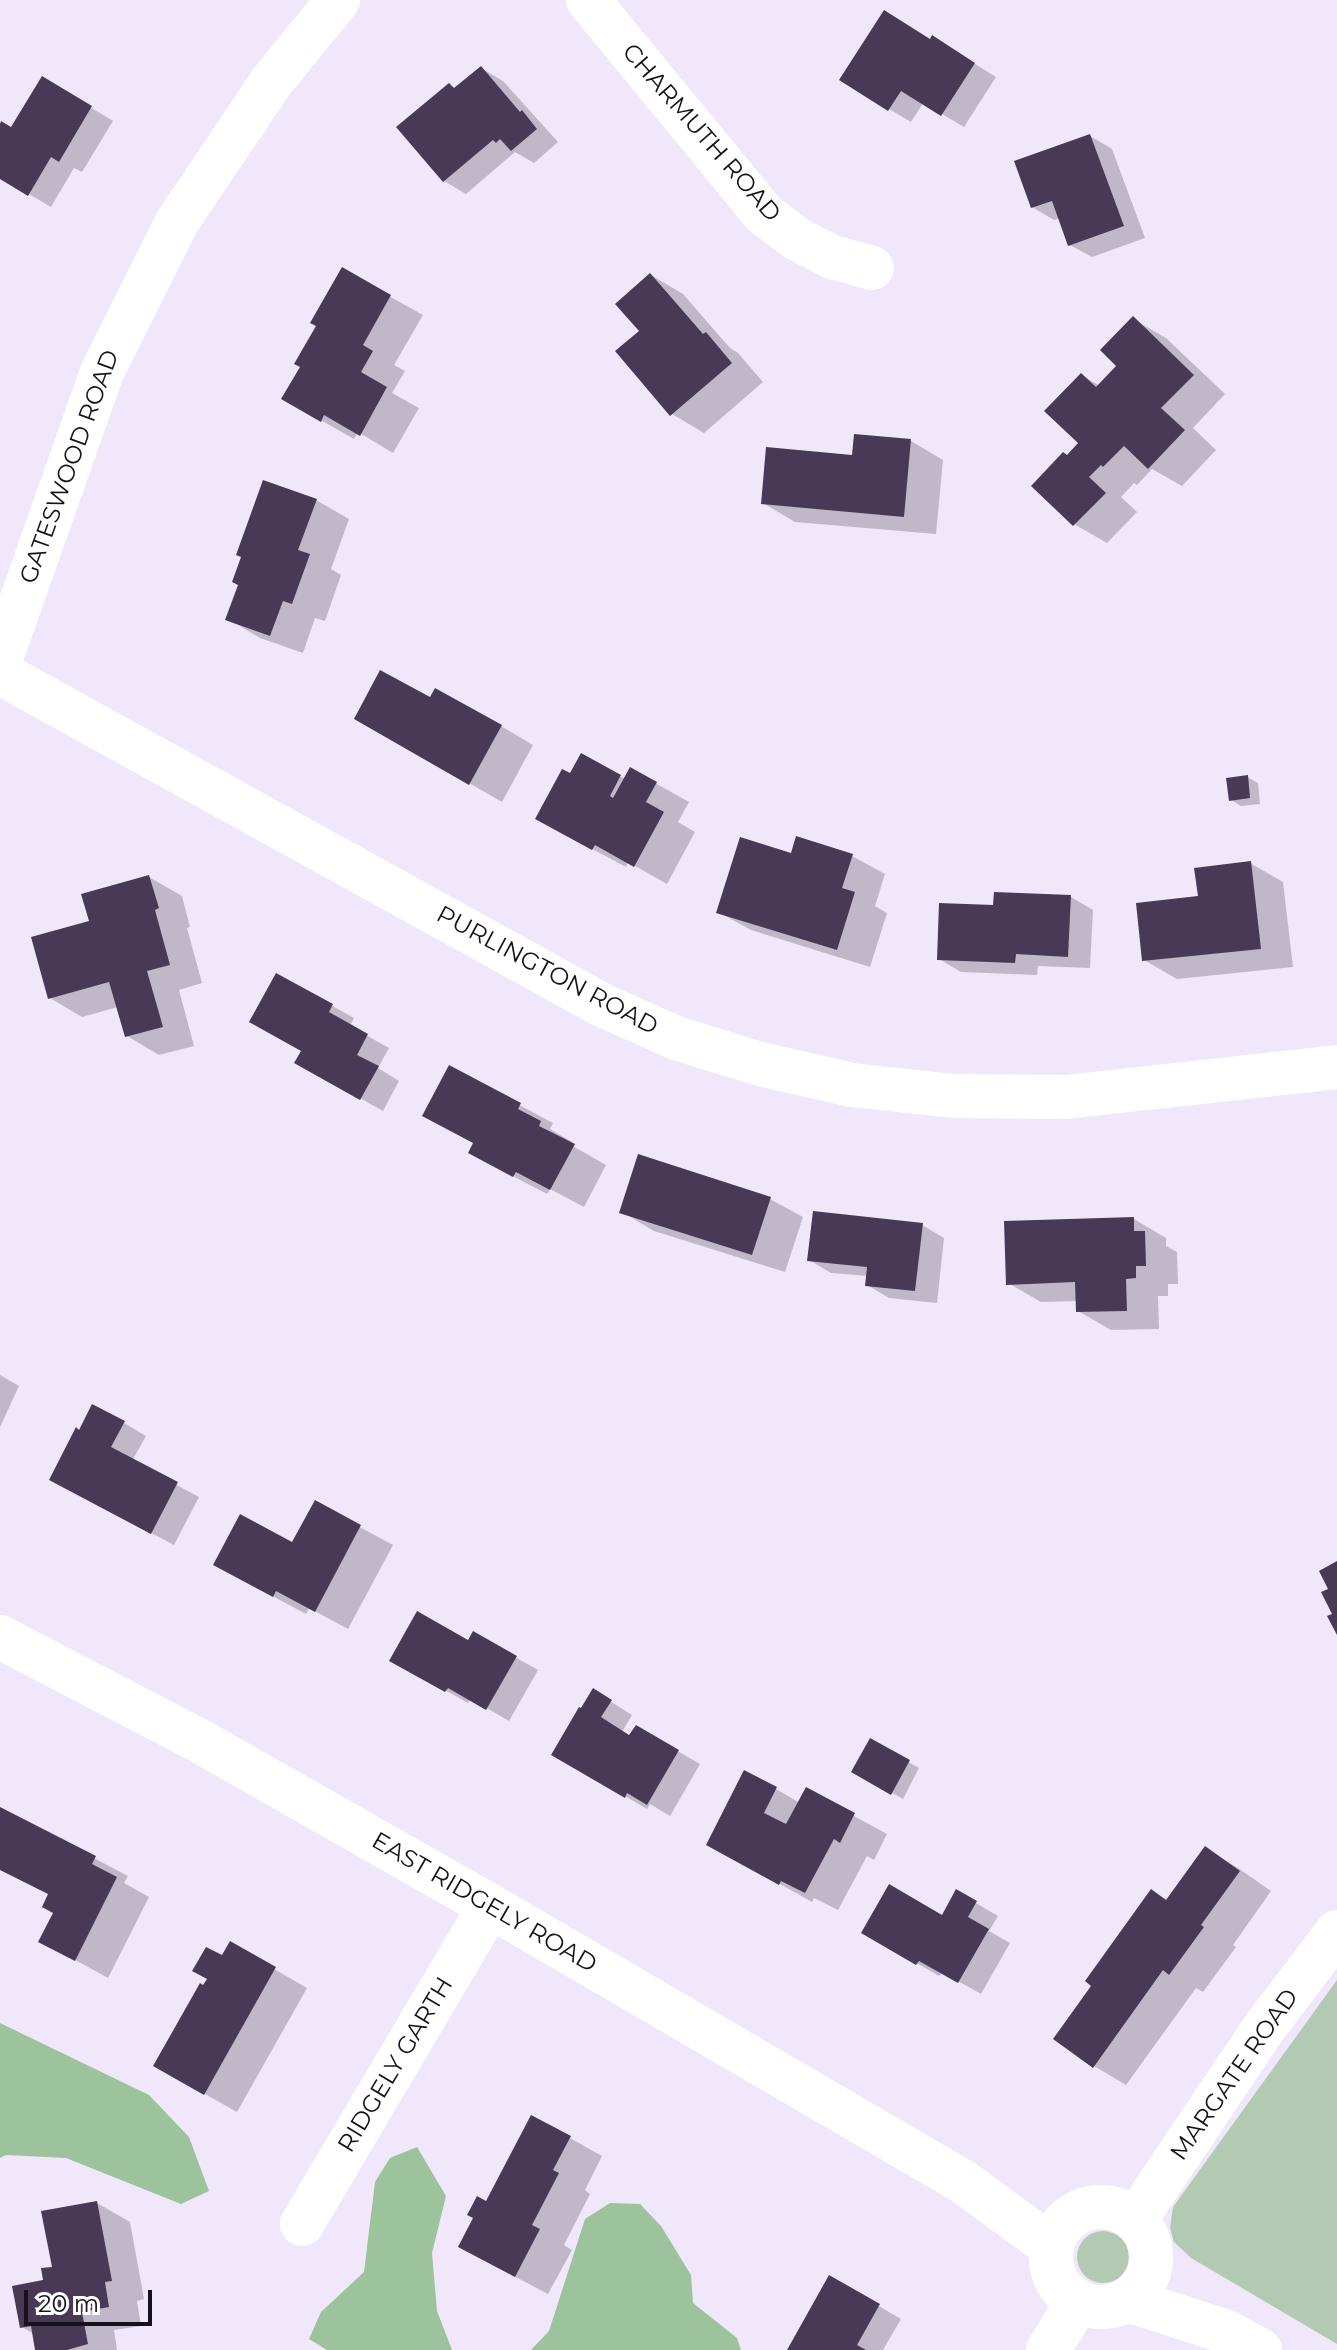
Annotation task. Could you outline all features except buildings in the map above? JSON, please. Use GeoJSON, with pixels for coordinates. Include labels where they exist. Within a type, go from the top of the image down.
{"type":"FeatureCollection","features":[{"type":"Feature","properties":{"kind":"street","name":"GATESWOOD ROAD"},"geometry":{"type":"LineString","coordinates":[[0,661],[102,372],[170,236],[272,81],[338,0]]}},
{"type":"Feature","properties":{"kind":"street","name":"CHARMUTH ROAD"},"geometry":{"type":"LineString","coordinates":[[588,0],[764,214],[797,239],[832,257],[872,268]]}},
{"type":"Feature","properties":{"kind":"street","name":"PURLINGTON ROAD"},"geometry":{"type":"LineString","coordinates":[[0,673],[602,1005],[676,1038],[760,1064],[852,1085],[924,1093],[1066,1097],[1337,1067]]}},
{"type":"Feature","properties":{"kind":"street","name":"EAST RIDGELY ROAD"},"geometry":{"type":"LineString","coordinates":[[0,1637],[198,1740],[962,2181],[1063,2230],[1090,2208],[1106,2207],[1122,2211],[1135,2220]]}},
{"type":"Feature","properties":{"kind":"street","name":"RIDGELY GARTH"},"geometry":{"type":"LineString","coordinates":[[302,2224],[490,1906]]}},
{"type":"Feature","properties":{"kind":"street","name":"MARGATE ROAD"},"geometry":{"type":"LineString","coordinates":[[1135,2220],[1264,2028],[1337,1932]]}},
{"type":"Feature","properties":{"kind":"street"},"geometry":{"type":"LineString","coordinates":[[1063,2230],[1051,2262],[1055,2278],[1064,2291],[1078,2302],[1094,2307],[1111,2307],[1128,2300],[1144,2283],[1151,2261],[1150,2246],[1135,2220]]}},
{"type":"Feature","properties":{"kind":"street"},"geometry":{"type":"LineString","coordinates":[[1151,2261],[1244,2341]]}},
{"type":"Feature","properties":{"kind":"street"},"geometry":{"type":"LineString","coordinates":[[1128,2300],[1244,2341]]}},
{"type":"Feature","properties":{"kind":"street"},"geometry":{"type":"LineString","coordinates":[[1048,2350],[1078,2302]]}},
{"type":"Feature","properties":{"kind":"green space"},"geometry":{"type":"Polygon","coordinates":[[[1337,1980],[1337,2344],[1191,2258],[1174,2242],[1170,2228],[1173,2207],[1337,1980]]]}},
{"type":"Feature","properties":{"kind":"green space"},"geometry":{"type":"Polygon","coordinates":[[[0,2023],[149,2095],[189,2137],[209,2191],[181,2204],[66,2158],[6,2155],[0,2158],[0,2023]]]}},
{"type":"Feature","properties":{"kind":"green space"},"geometry":{"type":"Polygon","coordinates":[[[417,2147],[446,2196],[432,2253],[437,2311],[452,2350],[327,2350],[309,2339],[321,2312],[364,2272],[375,2182],[390,2158],[417,2147]]]}},
{"type":"Feature","properties":{"kind":"green space"},"geometry":{"type":"Polygon","coordinates":[[[610,2203],[640,2204],[661,2226],[691,2275],[693,2303],[737,2338],[741,2350],[531,2350],[549,2331],[585,2219],[610,2203]]]}},
{"type":"Feature","properties":{"kind":"green space"},"geometry":{"type":"Polygon","coordinates":[[[1103,2231],[1121,2239],[1129,2257],[1121,2275],[1103,2283],[1085,2275],[1077,2257],[1085,2239],[1103,2231]]]}}]}
